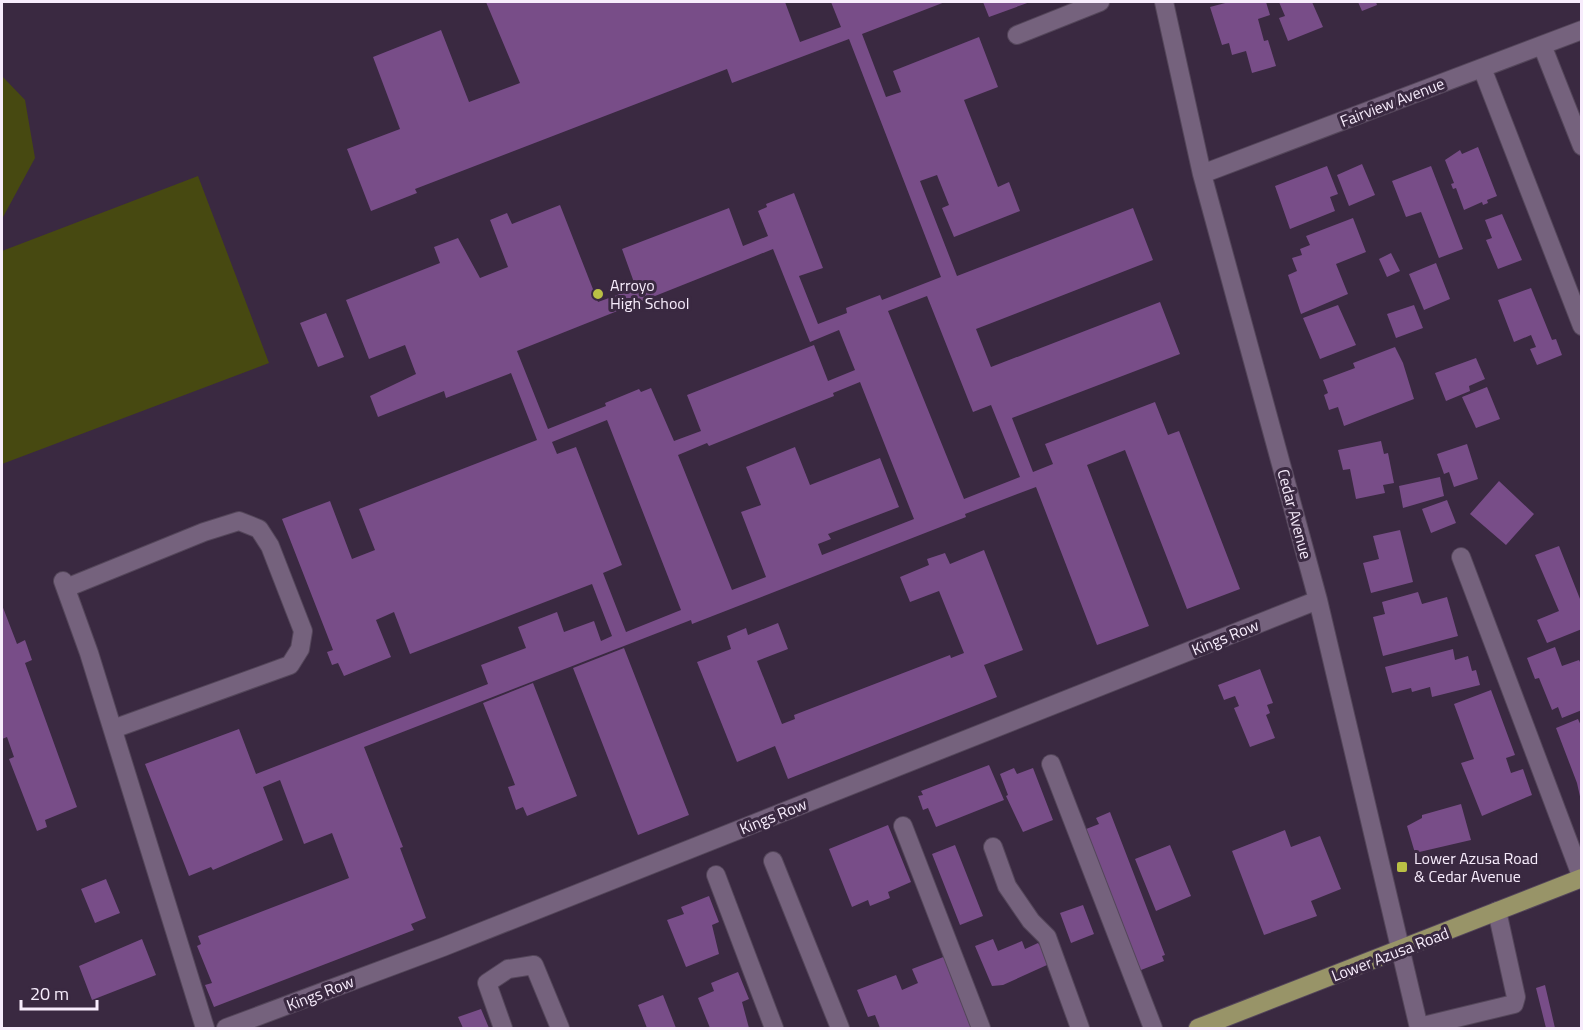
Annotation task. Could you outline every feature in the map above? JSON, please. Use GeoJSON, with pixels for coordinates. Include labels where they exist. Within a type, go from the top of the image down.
{"type":"FeatureCollection","features":[{"type":"Feature","properties":{"kind":"main road","name":"Lower Azusa Road"},"geometry":{"type":"LineString","coordinates":[[1198,1029],[1581,878]]}},
{"type":"Feature","properties":{"kind":"street"},"geometry":{"type":"LineString","coordinates":[[1017,35],[1100,2]]}},
{"type":"Feature","properties":{"kind":"street","name":"Cedar Avenue"},"geometry":{"type":"LineString","coordinates":[[1164,2],[1202,174],[1318,600],[1419,1028]]}},
{"type":"Feature","properties":{"kind":"street","name":"Fairview Avenue"},"geometry":{"type":"LineString","coordinates":[[1202,174],[1581,30]]}},
{"type":"Feature","properties":{"kind":"street"},"geometry":{"type":"LineString","coordinates":[[1542,45],[1581,146]]}},
{"type":"Feature","properties":{"kind":"street"},"geometry":{"type":"LineString","coordinates":[[1482,68],[1581,326]]}},
{"type":"Feature","properties":{"kind":"street"},"geometry":{"type":"LineString","coordinates":[[113,729],[290,665],[300,649],[303,631],[270,546],[259,529],[238,521],[64,584],[113,729],[205,1029]]}},
{"type":"Feature","properties":{"kind":"street"},"geometry":{"type":"LineString","coordinates":[[1461,557],[1581,878]]}},
{"type":"Feature","properties":{"kind":"street","name":"Kings Row"},"geometry":{"type":"LineString","coordinates":[[226,1029],[443,947],[1318,600]]}},
{"type":"Feature","properties":{"kind":"street"},"geometry":{"type":"LineString","coordinates":[[1051,764],[1153,1029]]}},
{"type":"Feature","properties":{"kind":"street"},"geometry":{"type":"LineString","coordinates":[[903,826],[981,1029]]}},
{"type":"Feature","properties":{"kind":"street"},"geometry":{"type":"LineString","coordinates":[[993,847],[1007,886],[1031,921],[1047,937],[1080,1029]]}},
{"type":"Feature","properties":{"kind":"street"},"geometry":{"type":"LineString","coordinates":[[773,861],[840,1029]]}},
{"type":"Feature","properties":{"kind":"street"},"geometry":{"type":"LineString","coordinates":[[716,875],[774,1029]]}},
{"type":"Feature","properties":{"kind":"street"},"geometry":{"type":"LineString","coordinates":[[1419,1028],[1514,1004],[1516,997],[1497,911]]}},
{"type":"Feature","properties":{"kind":"street"},"geometry":{"type":"LineString","coordinates":[[503,1029],[487,983],[508,969],[534,964],[560,1029]]}},
{"type":"Feature","properties":{"kind":"shaded area"},"geometry":{"type":"Polygon","coordinates":[[[2,76],[25,100],[35,158],[2,219],[2,76]]]}},
{"type":"Feature","properties":{"kind":"shaded area"},"geometry":{"type":"Polygon","coordinates":[[[198,176],[269,363],[2,464],[2,251],[198,176]]]}},
{"type":"Feature","properties":{"kind":"building"},"geometry":{"type":"Polygon","coordinates":[[[486,2],[785,2],[800,42],[841,27],[831,2],[945,2],[862,34],[886,97],[901,92],[893,71],[979,37],[998,87],[964,100],[998,187],[1009,182],[1020,211],[954,237],[942,208],[949,205],[937,175],[920,181],[957,276],[1133,208],[1153,260],[976,329],[991,367],[1160,302],[1180,354],[1012,418],[1033,472],[1053,464],[1045,444],[1155,402],[1168,435],[1179,431],[1240,589],[1187,609],[1125,450],[1087,465],[1149,626],[1097,645],[1036,487],[965,514],[966,517],[692,624],[691,620],[364,747],[403,847],[400,848],[426,918],[411,924],[414,930],[214,1007],[205,985],[212,983],[197,946],[201,944],[198,936],[349,878],[332,833],[304,844],[280,780],[263,787],[283,840],[213,870],[211,867],[189,876],[145,764],[239,729],[256,774],[488,684],[481,665],[526,648],[518,627],[557,612],[564,632],[594,621],[601,641],[612,636],[592,584],[410,654],[394,612],[376,620],[391,657],[344,676],[338,663],[332,665],[327,652],[333,650],[282,519],[330,501],[352,559],[375,550],[359,509],[537,440],[511,373],[446,398],[444,391],[378,417],[370,396],[416,374],[405,345],[369,359],[346,300],[440,263],[434,247],[458,238],[480,278],[508,267],[490,220],[507,213],[512,224],[560,205],[598,302],[636,288],[622,249],[729,208],[743,246],[768,236],[758,211],[767,207],[766,204],[794,193],[823,268],[799,276],[818,324],[847,313],[846,308],[880,295],[882,300],[941,277],[849,39],[732,83],[727,69],[415,189],[417,193],[371,211],[347,149],[400,129],[373,57],[441,30],[469,102],[520,83],[486,2]],[[773,249],[517,351],[548,429],[606,406],[605,403],[639,389],[641,392],[651,388],[674,441],[701,431],[687,395],[814,345],[828,381],[855,370],[839,330],[810,342],[773,249]],[[927,296],[888,311],[964,499],[1020,477],[991,405],[973,412],[927,296]],[[860,382],[833,393],[834,396],[709,446],[707,443],[678,455],[732,590],[766,577],[741,512],[761,505],[746,467],[795,447],[810,485],[880,458],[899,507],[828,534],[831,539],[818,544],[822,555],[914,519],[860,382]],[[607,420],[552,442],[557,454],[576,447],[622,565],[603,573],[626,632],[681,610],[607,420]]]}},
{"type":"Feature","properties":{"kind":"building"},"geometry":{"type":"Polygon","coordinates":[[[983,2],[1030,2],[989,17],[983,2]]]}},
{"type":"Feature","properties":{"kind":"building"},"geometry":{"type":"Polygon","coordinates":[[[1229,2],[1266,2],[1270,15],[1258,19],[1264,41],[1268,40],[1276,66],[1252,73],[1246,51],[1232,55],[1229,43],[1222,45],[1210,7],[1229,2]]]}},
{"type":"Feature","properties":{"kind":"building"},"geometry":{"type":"Polygon","coordinates":[[[1279,2],[1312,2],[1323,27],[1288,41],[1279,18],[1285,16],[1279,2]]]}},
{"type":"Feature","properties":{"kind":"building"},"geometry":{"type":"Polygon","coordinates":[[[1358,2],[1376,2],[1377,5],[1362,11],[1358,2]]]}},
{"type":"Feature","properties":{"kind":"building"},"geometry":{"type":"Polygon","coordinates":[[[1478,147],[1497,196],[1487,200],[1488,203],[1483,205],[1482,202],[1464,210],[1456,188],[1453,189],[1451,184],[1454,183],[1445,160],[1460,150],[1462,154],[1478,147]]]}},
{"type":"Feature","properties":{"kind":"building"},"geometry":{"type":"Polygon","coordinates":[[[1362,164],[1375,195],[1349,206],[1337,175],[1362,164]]]}},
{"type":"Feature","properties":{"kind":"building"},"geometry":{"type":"Polygon","coordinates":[[[1327,166],[1338,194],[1330,197],[1335,211],[1290,229],[1275,186],[1327,166]]]}},
{"type":"Feature","properties":{"kind":"building"},"geometry":{"type":"Polygon","coordinates":[[[1431,166],[1463,249],[1439,258],[1421,212],[1406,217],[1392,181],[1431,166]]]}},
{"type":"Feature","properties":{"kind":"building"},"geometry":{"type":"Polygon","coordinates":[[[1502,214],[1522,260],[1498,269],[1486,240],[1492,238],[1485,220],[1502,214]]]}},
{"type":"Feature","properties":{"kind":"building"},"geometry":{"type":"Polygon","coordinates":[[[1353,218],[1366,252],[1336,264],[1348,294],[1301,314],[1288,275],[1297,271],[1292,258],[1302,255],[1300,249],[1310,245],[1306,236],[1353,218]]]}},
{"type":"Feature","properties":{"kind":"building"},"geometry":{"type":"Polygon","coordinates":[[[1391,253],[1400,271],[1387,277],[1379,259],[1391,253]]]}},
{"type":"Feature","properties":{"kind":"building"},"geometry":{"type":"Polygon","coordinates":[[[1436,263],[1450,299],[1424,310],[1409,274],[1436,263]]]}},
{"type":"Feature","properties":{"kind":"building"},"geometry":{"type":"Polygon","coordinates":[[[1531,288],[1552,340],[1556,339],[1562,355],[1537,365],[1530,349],[1536,347],[1531,335],[1514,342],[1498,300],[1531,288]]]}},
{"type":"Feature","properties":{"kind":"building"},"geometry":{"type":"Polygon","coordinates":[[[1338,305],[1356,345],[1320,359],[1303,318],[1338,305]]]}},
{"type":"Feature","properties":{"kind":"building"},"geometry":{"type":"Polygon","coordinates":[[[1414,305],[1423,328],[1396,338],[1387,314],[1414,305]]]}},
{"type":"Feature","properties":{"kind":"building"},"geometry":{"type":"Polygon","coordinates":[[[326,313],[344,357],[318,367],[300,323],[326,313]]]}},
{"type":"Feature","properties":{"kind":"building"},"geometry":{"type":"Polygon","coordinates":[[[1395,347],[1403,363],[1414,399],[1344,426],[1338,407],[1329,410],[1324,395],[1328,393],[1323,380],[1355,368],[1353,363],[1395,347]]]}},
{"type":"Feature","properties":{"kind":"building"},"geometry":{"type":"Polygon","coordinates":[[[1476,358],[1485,379],[1469,386],[1470,391],[1446,401],[1435,373],[1476,358]]]}},
{"type":"Feature","properties":{"kind":"building"},"geometry":{"type":"Polygon","coordinates":[[[1487,387],[1500,419],[1476,428],[1462,397],[1487,387]]]}},
{"type":"Feature","properties":{"kind":"building"},"geometry":{"type":"Polygon","coordinates":[[[1381,441],[1384,454],[1388,453],[1394,483],[1383,485],[1385,493],[1356,499],[1350,469],[1343,470],[1338,450],[1381,441]]]}},
{"type":"Feature","properties":{"kind":"building"},"geometry":{"type":"Polygon","coordinates":[[[1467,444],[1478,479],[1454,487],[1449,472],[1444,474],[1437,454],[1467,444]]]}},
{"type":"Feature","properties":{"kind":"building"},"geometry":{"type":"Polygon","coordinates":[[[1440,477],[1444,496],[1403,508],[1399,486],[1440,477]]]}},
{"type":"Feature","properties":{"kind":"building"},"geometry":{"type":"Polygon","coordinates":[[[1499,481],[1534,514],[1506,545],[1470,514],[1499,481]]]}},
{"type":"Feature","properties":{"kind":"building"},"geometry":{"type":"Polygon","coordinates":[[[1447,500],[1456,523],[1431,533],[1422,509],[1447,500]]]}},
{"type":"Feature","properties":{"kind":"building"},"geometry":{"type":"Polygon","coordinates":[[[1400,530],[1413,582],[1371,593],[1363,563],[1379,559],[1373,536],[1400,530]]]}},
{"type":"Feature","properties":{"kind":"building"},"geometry":{"type":"Polygon","coordinates":[[[1559,546],[1582,604],[1582,629],[1547,643],[1537,620],[1559,611],[1535,555],[1559,546]]]}},
{"type":"Feature","properties":{"kind":"building"},"geometry":{"type":"Polygon","coordinates":[[[984,550],[1023,650],[984,665],[997,697],[788,779],[775,746],[737,762],[697,662],[731,649],[727,636],[746,628],[748,635],[778,623],[788,649],[757,661],[782,724],[795,719],[794,715],[950,655],[951,658],[964,653],[939,591],[910,602],[900,577],[929,565],[927,559],[945,553],[950,564],[984,550]]]}},
{"type":"Feature","properties":{"kind":"building"},"geometry":{"type":"Polygon","coordinates":[[[1418,592],[1422,604],[1447,597],[1458,636],[1383,656],[1373,617],[1385,614],[1382,602],[1418,592]]]}},
{"type":"Feature","properties":{"kind":"building"},"geometry":{"type":"Polygon","coordinates":[[[2,605],[17,644],[25,640],[32,660],[25,663],[77,807],[45,820],[47,827],[37,831],[9,759],[14,757],[7,737],[2,739],[2,605]]]}},
{"type":"Feature","properties":{"kind":"building"},"geometry":{"type":"Polygon","coordinates":[[[1555,647],[1562,666],[1579,660],[1582,666],[1582,710],[1562,718],[1558,707],[1552,710],[1539,678],[1535,679],[1527,658],[1555,647]]]}},
{"type":"Feature","properties":{"kind":"building"},"geometry":{"type":"Polygon","coordinates":[[[624,648],[689,815],[638,835],[573,668],[624,648]]]}},
{"type":"Feature","properties":{"kind":"building"},"geometry":{"type":"Polygon","coordinates":[[[1453,649],[1455,660],[1468,656],[1472,671],[1476,670],[1480,685],[1432,697],[1430,687],[1412,692],[1411,688],[1392,693],[1385,667],[1453,649]]]}},
{"type":"Feature","properties":{"kind":"building"},"geometry":{"type":"Polygon","coordinates":[[[1260,669],[1273,703],[1267,705],[1270,713],[1266,715],[1275,738],[1250,747],[1234,708],[1239,706],[1235,696],[1224,700],[1218,685],[1260,669]]]}},
{"type":"Feature","properties":{"kind":"building"},"geometry":{"type":"Polygon","coordinates":[[[533,683],[577,796],[527,816],[523,807],[516,810],[508,787],[515,785],[483,703],[533,683]]]}},
{"type":"Feature","properties":{"kind":"building"},"geometry":{"type":"Polygon","coordinates":[[[1491,690],[1515,755],[1506,758],[1511,773],[1523,769],[1532,795],[1482,816],[1461,763],[1474,759],[1454,704],[1491,690]]]}},
{"type":"Feature","properties":{"kind":"building"},"geometry":{"type":"Polygon","coordinates":[[[1578,719],[1582,728],[1581,801],[1577,783],[1556,728],[1578,719]]]}},
{"type":"Feature","properties":{"kind":"building"},"geometry":{"type":"Polygon","coordinates":[[[989,765],[1004,800],[936,827],[928,808],[923,810],[918,796],[923,795],[921,791],[989,765]]]}},
{"type":"Feature","properties":{"kind":"building"},"geometry":{"type":"Polygon","coordinates":[[[1014,768],[1017,774],[1033,768],[1053,820],[1023,832],[1006,796],[1008,795],[1000,774],[1014,768]]]}},
{"type":"Feature","properties":{"kind":"building"},"geometry":{"type":"Polygon","coordinates":[[[1461,804],[1471,840],[1415,853],[1407,826],[1422,818],[1422,815],[1461,804]]]}},
{"type":"Feature","properties":{"kind":"building"},"geometry":{"type":"Polygon","coordinates":[[[1110,812],[1165,955],[1162,956],[1164,961],[1136,972],[1081,831],[1099,824],[1096,818],[1110,812]]]}},
{"type":"Feature","properties":{"kind":"building"},"geometry":{"type":"Polygon","coordinates":[[[888,825],[911,882],[888,892],[890,898],[870,906],[868,900],[852,907],[829,849],[888,825]]]}},
{"type":"Feature","properties":{"kind":"building"},"geometry":{"type":"Polygon","coordinates":[[[1285,830],[1291,847],[1320,836],[1341,889],[1311,901],[1317,916],[1264,935],[1232,851],[1285,830]]]}},
{"type":"Feature","properties":{"kind":"building"},"geometry":{"type":"Polygon","coordinates":[[[955,845],[983,916],[960,925],[932,854],[955,845]]]}},
{"type":"Feature","properties":{"kind":"building"},"geometry":{"type":"Polygon","coordinates":[[[1170,845],[1191,896],[1156,911],[1135,859],[1170,845]]]}},
{"type":"Feature","properties":{"kind":"building"},"geometry":{"type":"Polygon","coordinates":[[[106,879],[120,913],[95,923],[81,889],[106,879]]]}},
{"type":"Feature","properties":{"kind":"building"},"geometry":{"type":"Polygon","coordinates":[[[709,896],[719,922],[712,925],[719,954],[686,967],[667,920],[684,914],[681,907],[709,896]]]}},
{"type":"Feature","properties":{"kind":"building"},"geometry":{"type":"Polygon","coordinates":[[[1083,905],[1094,934],[1071,943],[1060,913],[1083,905]]]}},
{"type":"Feature","properties":{"kind":"building"},"geometry":{"type":"Polygon","coordinates":[[[142,939],[156,975],[92,1000],[79,966],[142,939]]]}},
{"type":"Feature","properties":{"kind":"building"},"geometry":{"type":"Polygon","coordinates":[[[993,939],[998,951],[1022,941],[1025,949],[1038,943],[1044,951],[1047,965],[1003,985],[992,986],[975,946],[993,939]]]}},
{"type":"Feature","properties":{"kind":"building"},"geometry":{"type":"Polygon","coordinates":[[[946,956],[975,1028],[880,1028],[875,1015],[868,1017],[857,990],[896,975],[902,990],[918,983],[912,969],[946,956]]]}},
{"type":"Feature","properties":{"kind":"building"},"geometry":{"type":"Polygon","coordinates":[[[738,972],[749,999],[742,1002],[749,1028],[710,1028],[698,998],[714,991],[711,983],[738,972]]]}},
{"type":"Feature","properties":{"kind":"building"},"geometry":{"type":"Polygon","coordinates":[[[1545,985],[1555,1028],[1546,1028],[1536,988],[1545,985]]]}},
{"type":"Feature","properties":{"kind":"building"},"geometry":{"type":"Polygon","coordinates":[[[663,995],[676,1028],[647,1028],[638,1005],[663,995]]]}},
{"type":"Feature","properties":{"kind":"building"},"geometry":{"type":"Polygon","coordinates":[[[481,1009],[489,1028],[463,1028],[458,1017],[481,1009]]]}},
{"type":"Feature","properties":{"kind":"place","name":"Arroyo High School"},"geometry":{"type":"Point","coordinates":[598,294]}},
{"type":"Feature","properties":{"kind":"place","name":"Lower Azusa Road & Cedar Avenue"},"geometry":{"type":"Point","coordinates":[1402,867]}}]}
